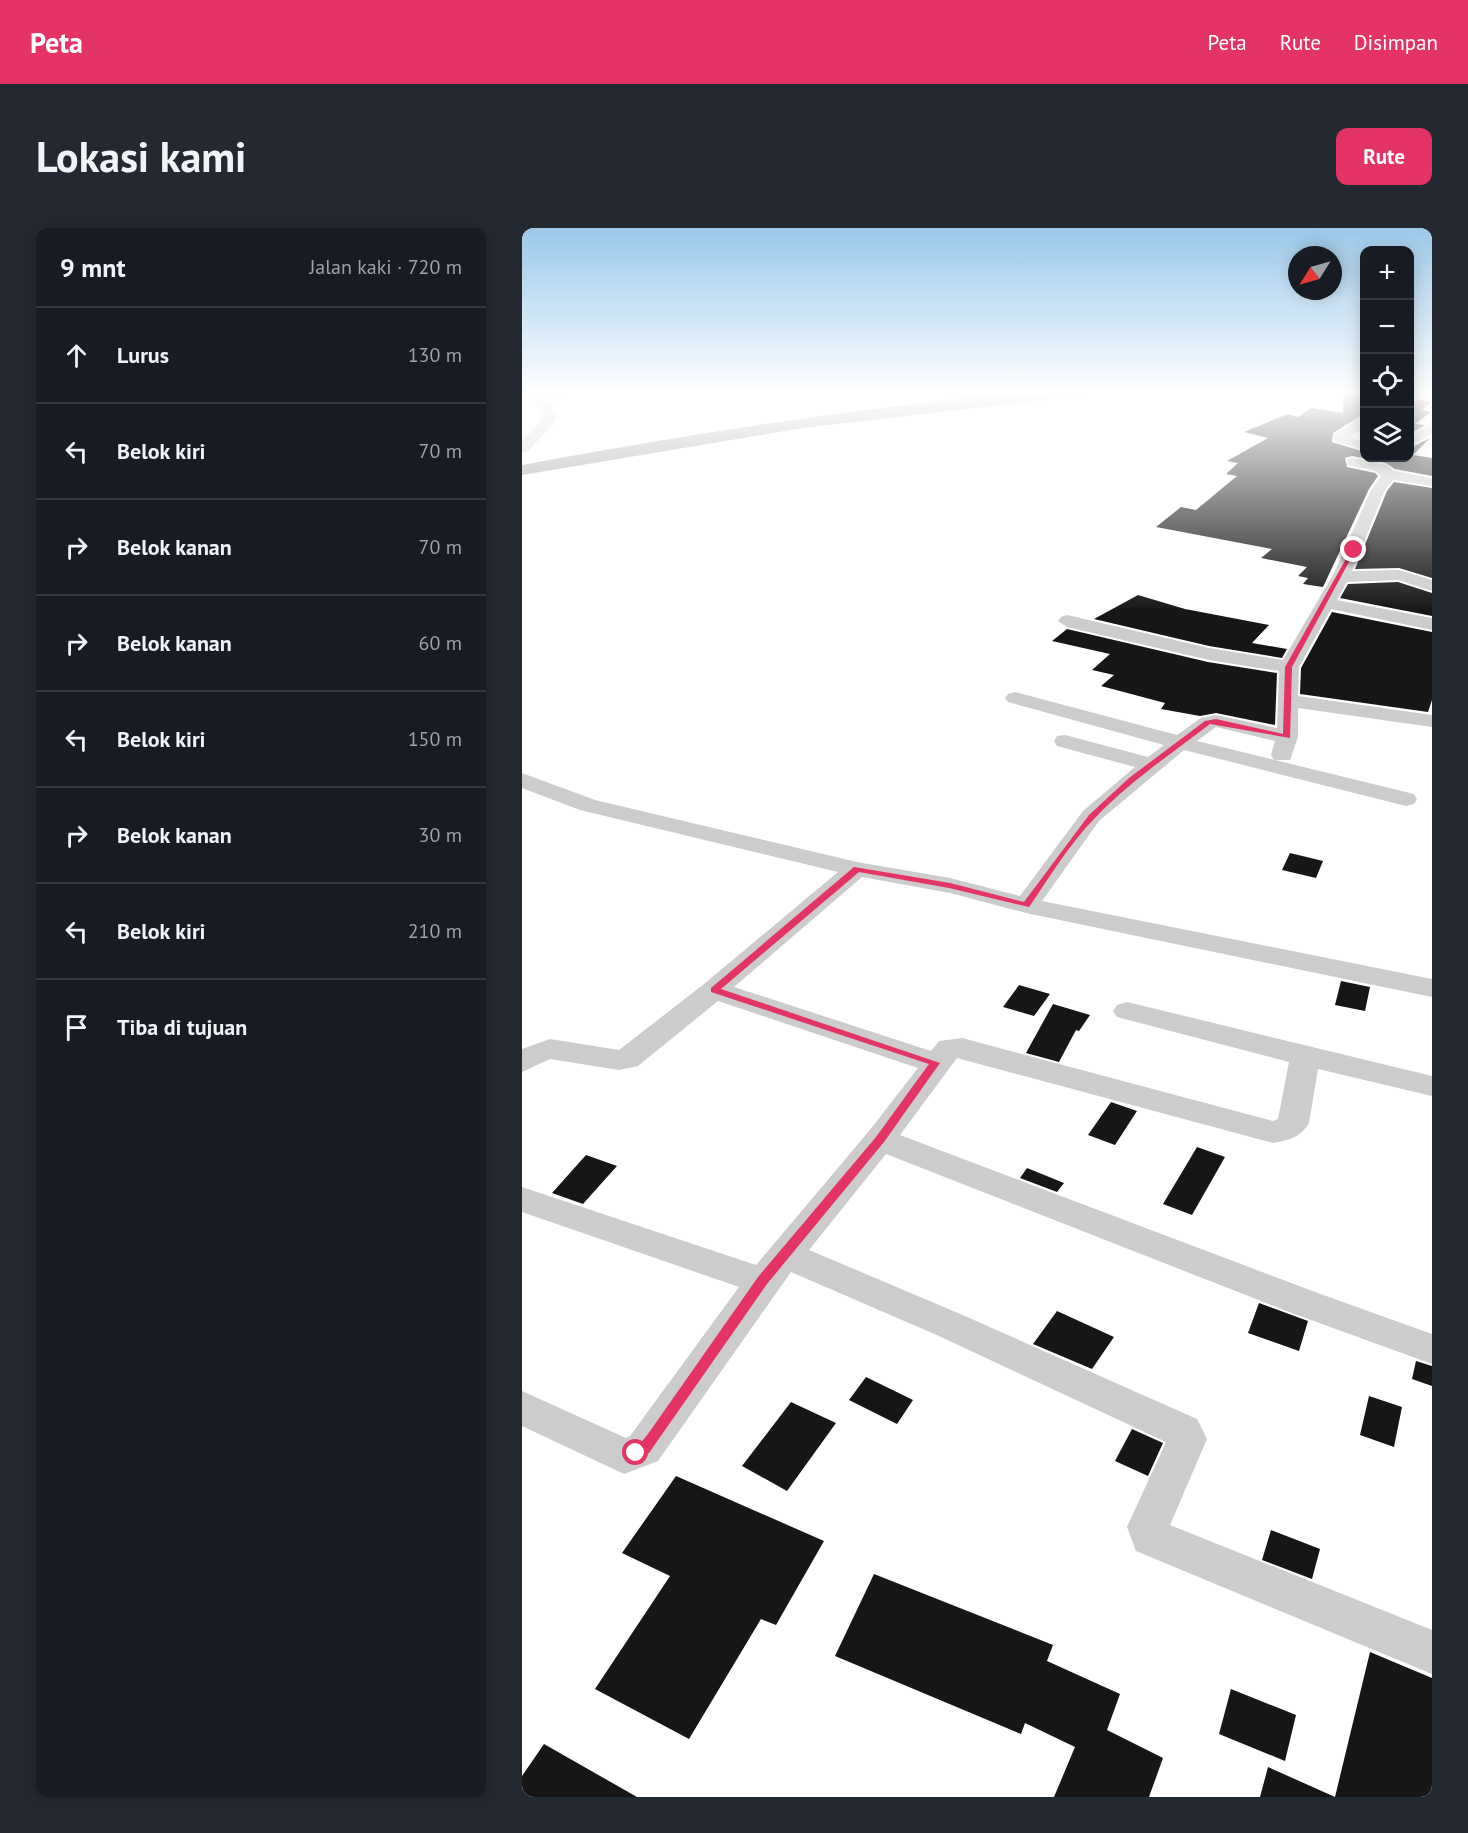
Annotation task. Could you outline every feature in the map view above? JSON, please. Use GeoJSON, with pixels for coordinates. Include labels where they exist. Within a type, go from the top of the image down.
{"type":"FeatureCollection","features":[{"type":"Feature","properties":{"kind":"highway"},"geometry":{"type":"LineString","coordinates":[[522,470],[555,464]]}},
{"type":"Feature","properties":{"kind":"street"},"geometry":{"type":"LineString","coordinates":[[1371,464],[1381,468],[1389,475],[1432,482]]}},
{"type":"Feature","properties":{"kind":"street"},"geometry":{"type":"LineString","coordinates":[[1278,769],[1287,737],[1286,700],[1289,667],[1340,577],[1378,490],[1389,475]]}},
{"type":"Feature","properties":{"kind":"street"},"geometry":{"type":"LineString","coordinates":[[1340,577],[1399,575],[1432,586]]}},
{"type":"Feature","properties":{"kind":"street"},"geometry":{"type":"LineString","coordinates":[[1326,603],[1432,624]]}},
{"type":"Feature","properties":{"kind":"street"},"geometry":{"type":"LineString","coordinates":[[1067,621],[1200,652],[1289,667]]}},
{"type":"Feature","properties":{"kind":"street"},"geometry":{"type":"LineString","coordinates":[[1015,698],[1278,769],[1406,799]]}},
{"type":"Feature","properties":{"kind":"street"},"geometry":{"type":"LineString","coordinates":[[1286,700],[1432,721]]}},
{"type":"Feature","properties":{"kind":"street"},"geometry":{"type":"LineString","coordinates":[[1026,905],[1061,854],[1091,816],[1152,765],[1213,721],[1287,737]]}},
{"type":"Feature","properties":{"kind":"street"},"geometry":{"type":"LineString","coordinates":[[1065,741],[1152,765]]}},
{"type":"Feature","properties":{"kind":"street"},"geometry":{"type":"LineString","coordinates":[[528,787],[617,813],[857,869],[950,886],[1026,905],[1432,988]]}},
{"type":"Feature","properties":{"kind":"street"},"geometry":{"type":"LineString","coordinates":[[522,1062],[540,1051],[550,1049],[620,1060],[627,1059],[714,990],[857,869]]}},
{"type":"Feature","properties":{"kind":"street"},"geometry":{"type":"LineString","coordinates":[[714,990],[935,1063]]}},
{"type":"Feature","properties":{"kind":"street"},"geometry":{"type":"LineString","coordinates":[[1127,1011],[1432,1086]]}},
{"type":"Feature","properties":{"kind":"street"},"geometry":{"type":"LineString","coordinates":[[522,1408],[624,1456],[644,1449],[773,1267],[880,1139],[946,1049],[958,1047],[1279,1132],[1293,1123],[1305,1056]]}},
{"type":"Feature","properties":{"kind":"street"},"geometry":{"type":"LineString","coordinates":[[880,1139],[1292,1298],[1432,1349]]}},
{"type":"Feature","properties":{"kind":"street"},"geometry":{"type":"LineString","coordinates":[[522,1198],[773,1267],[952,1326],[1183,1431],[1187,1439],[1148,1527],[1151,1537],[1432,1652]]}},
{"type":"Feature","properties":{"kind":"building"},"geometry":{"type":"Polygon","coordinates":[[[1237,464],[1346,464],[1347,467],[1375,473],[1378,476],[1369,489],[1323,587],[1303,584],[1308,578],[1298,576],[1307,567],[1261,558],[1272,549],[1156,527],[1181,507],[1196,510],[1237,476],[1226,474],[1237,464]]]}},
{"type":"Feature","properties":{"kind":"building"},"geometry":{"type":"Polygon","coordinates":[[[1388,464],[1432,464],[1432,476],[1395,469],[1388,464]]]}},
{"type":"Feature","properties":{"kind":"building"},"geometry":{"type":"Polygon","coordinates":[[[1394,482],[1432,488],[1432,578],[1399,568],[1355,569],[1387,491],[1394,482]]]}},
{"type":"Feature","properties":{"kind":"building"},"geometry":{"type":"Polygon","coordinates":[[[1398,582],[1432,593],[1432,616],[1340,598],[1348,584],[1398,582]]]}},
{"type":"Feature","properties":{"kind":"building"},"geometry":{"type":"Polygon","coordinates":[[[1138,595],[1185,609],[1269,625],[1252,643],[1287,649],[1282,658],[1209,646],[1094,619],[1138,595]]]}},
{"type":"Feature","properties":{"kind":"building"},"geometry":{"type":"Polygon","coordinates":[[[1332,612],[1432,632],[1432,700],[1428,712],[1300,694],[1301,668],[1332,612]]]}},
{"type":"Feature","properties":{"kind":"building"},"geometry":{"type":"Polygon","coordinates":[[[1067,629],[1208,662],[1277,673],[1275,725],[1216,713],[1200,716],[1161,709],[1165,703],[1101,686],[1114,675],[1092,670],[1110,654],[1052,641],[1067,629]]]}},
{"type":"Feature","properties":{"kind":"building"},"geometry":{"type":"Polygon","coordinates":[[[1290,853],[1323,861],[1316,878],[1282,870],[1290,853]]]}},
{"type":"Feature","properties":{"kind":"building"},"geometry":{"type":"Polygon","coordinates":[[[1341,981],[1370,987],[1365,1011],[1335,1005],[1341,981]]]}},
{"type":"Feature","properties":{"kind":"building"},"geometry":{"type":"Polygon","coordinates":[[[1019,985],[1050,994],[1034,1016],[1003,1007],[1019,985]]]}},
{"type":"Feature","properties":{"kind":"building"},"geometry":{"type":"Polygon","coordinates":[[[1053,1004],[1090,1015],[1079,1031],[1076,1030],[1059,1062],[1026,1053],[1053,1004]]]}},
{"type":"Feature","properties":{"kind":"building"},"geometry":{"type":"Polygon","coordinates":[[[1111,1102],[1137,1111],[1115,1145],[1088,1135],[1111,1102]]]}},
{"type":"Feature","properties":{"kind":"building"},"geometry":{"type":"Polygon","coordinates":[[[1197,1147],[1225,1157],[1192,1215],[1163,1204],[1197,1147]]]}},
{"type":"Feature","properties":{"kind":"building"},"geometry":{"type":"Polygon","coordinates":[[[586,1155],[617,1166],[583,1204],[552,1193],[586,1155]]]}},
{"type":"Feature","properties":{"kind":"building"},"geometry":{"type":"Polygon","coordinates":[[[1027,1168],[1064,1183],[1057,1192],[1020,1178],[1027,1168]]]}},
{"type":"Feature","properties":{"kind":"building"},"geometry":{"type":"Polygon","coordinates":[[[1259,1303],[1308,1321],[1299,1351],[1248,1333],[1259,1303]]]}},
{"type":"Feature","properties":{"kind":"building"},"geometry":{"type":"Polygon","coordinates":[[[1057,1311],[1114,1337],[1092,1369],[1033,1344],[1057,1311]]]}},
{"type":"Feature","properties":{"kind":"building"},"geometry":{"type":"Polygon","coordinates":[[[1416,1361],[1432,1366],[1432,1386],[1412,1379],[1416,1361]]]}},
{"type":"Feature","properties":{"kind":"building"},"geometry":{"type":"Polygon","coordinates":[[[866,1377],[913,1400],[897,1424],[849,1400],[866,1377]]]}},
{"type":"Feature","properties":{"kind":"building"},"geometry":{"type":"Polygon","coordinates":[[[1369,1396],[1402,1407],[1394,1447],[1360,1435],[1369,1396]]]}},
{"type":"Feature","properties":{"kind":"building"},"geometry":{"type":"Polygon","coordinates":[[[791,1402],[836,1423],[787,1491],[742,1466],[791,1402]]]}},
{"type":"Feature","properties":{"kind":"building"},"geometry":{"type":"Polygon","coordinates":[[[1132,1429],[1163,1443],[1148,1476],[1115,1461],[1132,1429]]]}},
{"type":"Feature","properties":{"kind":"building"},"geometry":{"type":"Polygon","coordinates":[[[676,1476],[824,1541],[776,1625],[761,1619],[689,1739],[595,1689],[670,1576],[622,1553],[676,1476]]]}},
{"type":"Feature","properties":{"kind":"building"},"geometry":{"type":"Polygon","coordinates":[[[1271,1530],[1320,1549],[1312,1579],[1262,1560],[1271,1530]]]}},
{"type":"Feature","properties":{"kind":"building"},"geometry":{"type":"Polygon","coordinates":[[[874,1574],[1053,1645],[1047,1661],[1120,1694],[1107,1730],[1163,1758],[1149,1797],[1054,1797],[1075,1747],[1025,1723],[1021,1734],[835,1656],[874,1574]]]}},
{"type":"Feature","properties":{"kind":"building"},"geometry":{"type":"Polygon","coordinates":[[[1370,1652],[1432,1678],[1432,1797],[1335,1797],[1370,1652]]]}},
{"type":"Feature","properties":{"kind":"building"},"geometry":{"type":"Polygon","coordinates":[[[1231,1689],[1296,1715],[1285,1761],[1219,1734],[1231,1689]]]}},
{"type":"Feature","properties":{"kind":"building"},"geometry":{"type":"Polygon","coordinates":[[[544,1744],[637,1797],[522,1797],[522,1776],[544,1744]]]}},
{"type":"Feature","properties":{"kind":"building"},"geometry":{"type":"Polygon","coordinates":[[[1268,1767],[1335,1797],[1260,1797],[1268,1767]]]}},
{"type":"Feature","properties":{"kind":"route"},"geometry":{"type":"LineString","coordinates":[[636,1453],[644,1449],[762,1281],[880,1139],[935,1063],[714,990],[857,869],[950,886],[1026,905],[1061,854],[1091,816],[1132,780],[1208,722],[1216,721],[1287,737],[1286,700],[1289,667],[1354,550]]}}]}
